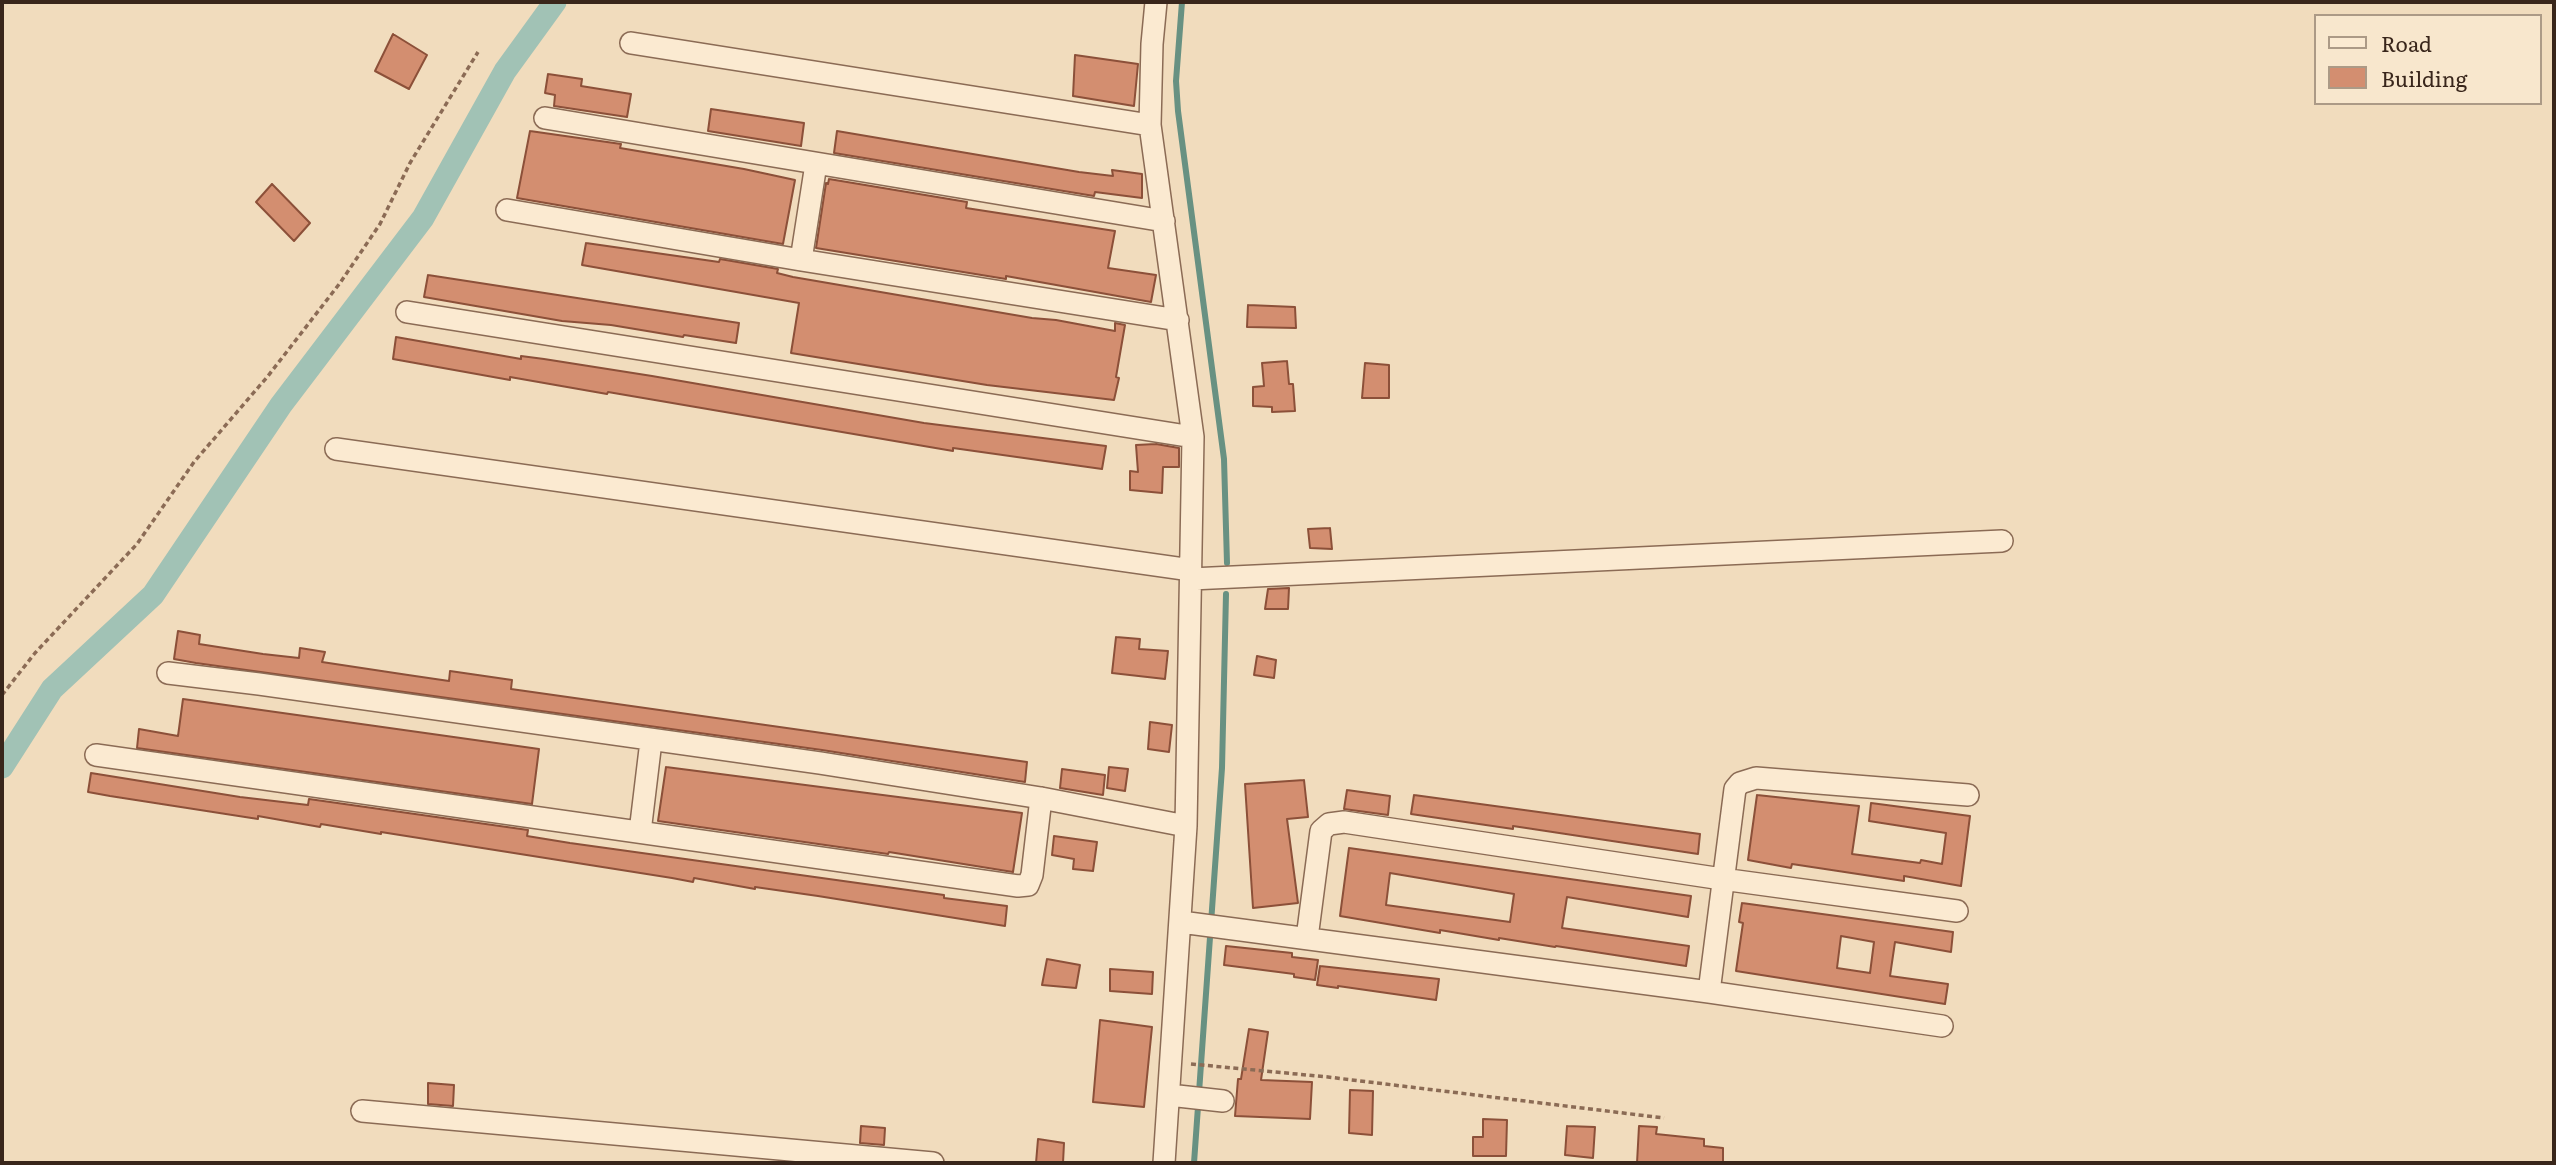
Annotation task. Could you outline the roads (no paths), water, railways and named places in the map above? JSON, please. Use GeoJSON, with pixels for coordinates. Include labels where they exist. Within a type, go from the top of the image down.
{"type":"FeatureCollection","features":[{"type":"Feature","properties":{"kind":"street"},"geometry":{"type":"LineString","coordinates":[[1156,2],[1150,125],[1193,437],[1186,826],[1188,922],[1177,1096],[1164,1163]]}},
{"type":"Feature","properties":{"kind":"street"},"geometry":{"type":"LineString","coordinates":[[631,43],[1150,125]]}},
{"type":"Feature","properties":{"kind":"street"},"geometry":{"type":"LineString","coordinates":[[545,118],[1164,221]]}},
{"type":"Feature","properties":{"kind":"street"},"geometry":{"type":"LineString","coordinates":[[801,260],[816,164]]}},
{"type":"Feature","properties":{"kind":"street"},"geometry":{"type":"LineString","coordinates":[[507,210],[1178,320]]}},
{"type":"Feature","properties":{"kind":"street"},"geometry":{"type":"LineString","coordinates":[[407,312],[1193,437]]}},
{"type":"Feature","properties":{"kind":"street"},"geometry":{"type":"LineString","coordinates":[[336,449],[1191,575],[2002,541]]}},
{"type":"Feature","properties":{"kind":"street"},"geometry":{"type":"LineString","coordinates":[[168,673],[833,765],[1041,798],[1186,826]]}},
{"type":"Feature","properties":{"kind":"street"},"geometry":{"type":"LineString","coordinates":[[640,832],[651,741]]}},
{"type":"Feature","properties":{"kind":"street"},"geometry":{"type":"LineString","coordinates":[[96,755],[1018,886],[1028,885],[1032,874],[1041,798]]}},
{"type":"Feature","properties":{"kind":"street"},"geometry":{"type":"LineString","coordinates":[[1709,992],[1735,789],[1740,783],[1756,778],[1968,795]]}},
{"type":"Feature","properties":{"kind":"street"},"geometry":{"type":"LineString","coordinates":[[1307,939],[1321,831],[1329,824],[1345,822],[1722,879],[1957,911]]}},
{"type":"Feature","properties":{"kind":"street"},"geometry":{"type":"LineString","coordinates":[[1188,922],[1942,1026]]}},
{"type":"Feature","properties":{"kind":"street"},"geometry":{"type":"LineString","coordinates":[[1177,1096],[1218,1100]]}},
{"type":"Feature","properties":{"kind":"street"},"geometry":{"type":"LineString","coordinates":[[362,1111],[933,1163]]}},
{"type":"Feature","properties":{"kind":"waterway"},"geometry":{"type":"LineString","coordinates":[[2,767],[52,689],[153,595],[281,405],[423,218],[505,71],[555,2]]}},
{"type":"Feature","properties":{"kind":"waterway"},"geometry":{"type":"LineString","coordinates":[[1182,2],[1176,81],[1178,111],[1224,459],[1227,563]]}},
{"type":"Feature","properties":{"kind":"waterway"},"geometry":{"type":"LineString","coordinates":[[1194,1163],[1222,768],[1226,594]]}}]}
